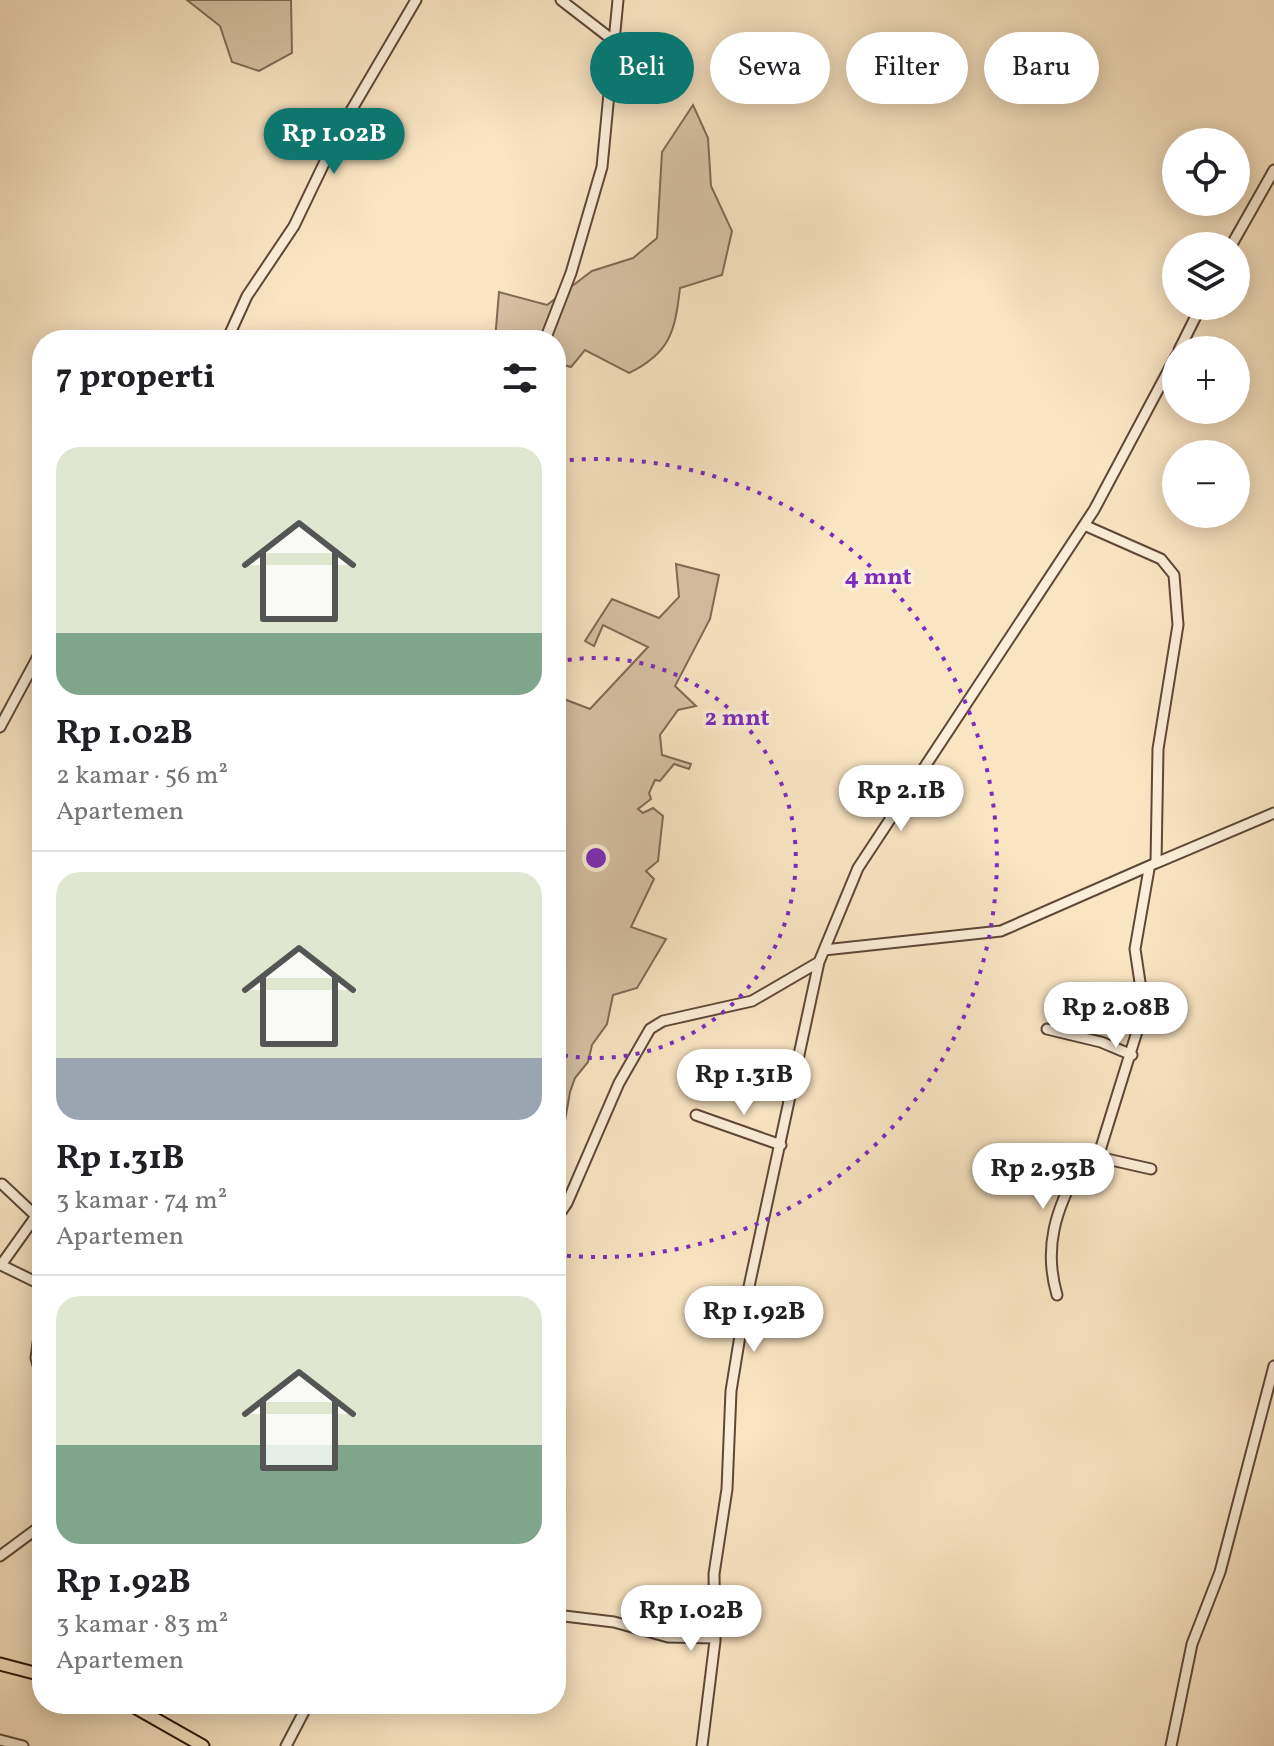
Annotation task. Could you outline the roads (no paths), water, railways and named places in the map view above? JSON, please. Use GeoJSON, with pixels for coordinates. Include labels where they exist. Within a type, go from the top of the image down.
{"type":"FeatureCollection","features":[{"type":"Feature","properties":{"kind":"main road"},"geometry":{"type":"LineString","coordinates":[[0,1664],[32,1672]]}},
{"type":"Feature","properties":{"kind":"main road"},"geometry":{"type":"LineString","coordinates":[[147,1714],[203,1746]]}},
{"type":"Feature","properties":{"kind":"street"},"geometry":{"type":"LineString","coordinates":[[232,330],[247,296],[291,232],[342,126],[416,0]]}},
{"type":"Feature","properties":{"kind":"street"},"geometry":{"type":"LineString","coordinates":[[561,0],[602,32]]}},
{"type":"Feature","properties":{"kind":"street"},"geometry":{"type":"LineString","coordinates":[[615,32],[618,0]]}},
{"type":"Feature","properties":{"kind":"street"},"geometry":{"type":"LineString","coordinates":[[549,330],[571,273],[602,167],[608,104]]}},
{"type":"Feature","properties":{"kind":"street"},"geometry":{"type":"LineString","coordinates":[[1239,232],[1274,170]]}},
{"type":"Feature","properties":{"kind":"street"},"geometry":{"type":"LineString","coordinates":[[702,1746],[715,1638],[714,1574],[727,1489],[731,1391],[745,1305],[819,962],[858,868],[1084,525],[1162,382]]}},
{"type":"Feature","properties":{"kind":"street"},"geometry":{"type":"LineString","coordinates":[[1084,525],[1161,559],[1174,575],[1178,625],[1158,749],[1153,866],[1135,949],[1144,1009],[1098,1157]]}},
{"type":"Feature","properties":{"kind":"street"},"geometry":{"type":"LineString","coordinates":[[0,727],[32,668]]}},
{"type":"Feature","properties":{"kind":"street"},"geometry":{"type":"LineString","coordinates":[[824,950],[1001,931],[1274,813]]}},
{"type":"Feature","properties":{"kind":"street"},"geometry":{"type":"LineString","coordinates":[[566,1204],[619,1083],[650,1029],[663,1021],[760,998],[819,962]]}},
{"type":"Feature","properties":{"kind":"street"},"geometry":{"type":"LineString","coordinates":[[1047,1029],[1101,1042],[1132,1055]]}},
{"type":"Feature","properties":{"kind":"street"},"geometry":{"type":"LineString","coordinates":[[696,1115],[781,1145]]}},
{"type":"Feature","properties":{"kind":"street"},"geometry":{"type":"LineString","coordinates":[[1057,1295],[1049,1260],[1055,1227],[1080,1165],[1098,1157],[1151,1169]]}},
{"type":"Feature","properties":{"kind":"street"},"geometry":{"type":"LineString","coordinates":[[2,1184],[32,1208]]}},
{"type":"Feature","properties":{"kind":"street"},"geometry":{"type":"LineString","coordinates":[[32,1221],[3,1255],[2,1266],[32,1280]]}},
{"type":"Feature","properties":{"kind":"street"},"geometry":{"type":"LineString","coordinates":[[1171,1746],[1192,1644],[1220,1572],[1274,1366]]}},
{"type":"Feature","properties":{"kind":"street"},"geometry":{"type":"LineString","coordinates":[[0,1556],[32,1532]]}},
{"type":"Feature","properties":{"kind":"street"},"geometry":{"type":"LineString","coordinates":[[566,1616],[614,1622],[668,1637],[715,1638]]}},
{"type":"Feature","properties":{"kind":"street"},"geometry":{"type":"LineString","coordinates":[[286,1746],[303,1714]]}},
{"type":"Feature","properties":{"kind":"street"},"geometry":{"type":"LineString","coordinates":[[0,1740],[23,1746]]}},
{"type":"Feature","properties":{"kind":"waterway"},"geometry":{"type":"LineString","coordinates":[[0,1735],[18,1740]]}}]}
